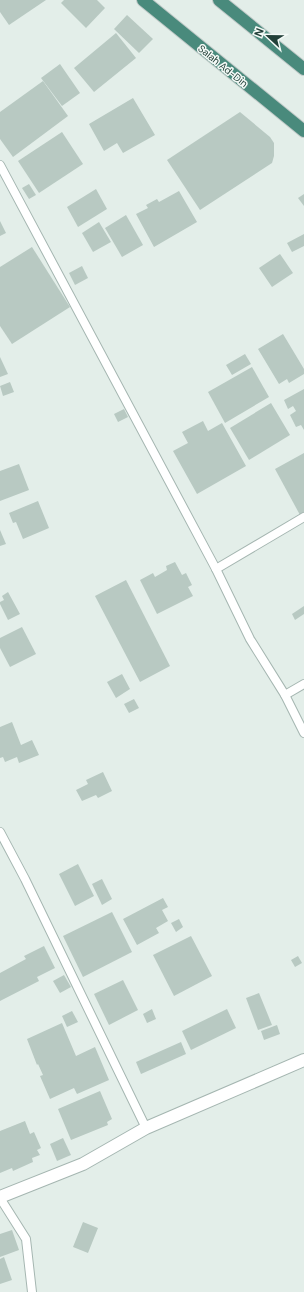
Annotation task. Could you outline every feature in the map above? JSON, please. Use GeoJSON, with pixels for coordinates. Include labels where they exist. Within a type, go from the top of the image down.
{"type":"FeatureCollection","features":[{"type":"Feature","properties":{"kind":"highway","name":"Salah Ad-Din"},"geometry":{"type":"LineString","coordinates":[[143,0],[304,131]]}},
{"type":"Feature","properties":{"kind":"highway"},"geometry":{"type":"LineString","coordinates":[[219,0],[304,68]]}},
{"type":"Feature","properties":{"kind":"street"},"geometry":{"type":"LineString","coordinates":[[0,1198],[84,1164],[146,1128],[304,1060]]}},
{"type":"Feature","properties":{"kind":"lane"},"geometry":{"type":"LineString","coordinates":[[0,165],[216,569],[250,639],[285,695],[304,733]]}},
{"type":"Feature","properties":{"kind":"lane"},"geometry":{"type":"LineString","coordinates":[[216,569],[304,517]]}},
{"type":"Feature","properties":{"kind":"lane"},"geometry":{"type":"LineString","coordinates":[[285,695],[304,684]]}},
{"type":"Feature","properties":{"kind":"lane"},"geometry":{"type":"LineString","coordinates":[[0,832],[25,879],[146,1128]]}},
{"type":"Feature","properties":{"kind":"lane"},"geometry":{"type":"LineString","coordinates":[[0,1198],[26,1240],[32,1292]]}},
{"type":"Feature","properties":{"kind":"building"},"geometry":{"type":"Polygon","coordinates":[[[0,0],[46,0],[9,25],[0,12],[0,0]]]}},
{"type":"Feature","properties":{"kind":"building"},"geometry":{"type":"Polygon","coordinates":[[[64,0],[97,0],[105,8],[86,28],[61,3],[64,0]]]}},
{"type":"Feature","properties":{"kind":"building"},"geometry":{"type":"Polygon","coordinates":[[[127,15],[153,39],[139,53],[114,29],[127,15]]]}},
{"type":"Feature","properties":{"kind":"building"},"geometry":{"type":"Polygon","coordinates":[[[116,33],[136,58],[94,92],[74,68],[116,33]]]}},
{"type":"Feature","properties":{"kind":"building"},"geometry":{"type":"Polygon","coordinates":[[[60,64],[80,93],[62,106],[41,78],[60,64]]]}},
{"type":"Feature","properties":{"kind":"building"},"geometry":{"type":"Polygon","coordinates":[[[43,81],[68,116],[13,157],[0,139],[0,112],[43,81]]]}},
{"type":"Feature","properties":{"kind":"building"},"geometry":{"type":"Polygon","coordinates":[[[133,98],[155,135],[123,153],[117,143],[104,151],[89,124],[133,98]]]}},
{"type":"Feature","properties":{"kind":"building"},"geometry":{"type":"Polygon","coordinates":[[[240,112],[270,137],[274,143],[274,156],[272,163],[200,210],[167,160],[240,112]]]}},
{"type":"Feature","properties":{"kind":"building"},"geometry":{"type":"Polygon","coordinates":[[[62,132],[83,164],[39,193],[18,161],[62,132]]]}},
{"type":"Feature","properties":{"kind":"building"},"geometry":{"type":"Polygon","coordinates":[[[29,184],[36,195],[29,199],[22,188],[29,184]]]}},
{"type":"Feature","properties":{"kind":"building"},"geometry":{"type":"Polygon","coordinates":[[[96,189],[107,209],[78,227],[67,207],[96,189]]]}},
{"type":"Feature","properties":{"kind":"building"},"geometry":{"type":"Polygon","coordinates":[[[179,191],[197,222],[154,247],[136,214],[148,208],[146,205],[157,199],[159,202],[179,191]]]}},
{"type":"Feature","properties":{"kind":"building"},"geometry":{"type":"Polygon","coordinates":[[[304,194],[304,206],[298,198],[304,194]]]}},
{"type":"Feature","properties":{"kind":"building"},"geometry":{"type":"Polygon","coordinates":[[[126,215],[143,245],[122,257],[105,228],[126,215]]]}},
{"type":"Feature","properties":{"kind":"building"},"geometry":{"type":"Polygon","coordinates":[[[0,221],[6,233],[0,236],[0,221]]]}},
{"type":"Feature","properties":{"kind":"building"},"geometry":{"type":"Polygon","coordinates":[[[99,222],[111,242],[93,252],[82,233],[99,222]]]}},
{"type":"Feature","properties":{"kind":"building"},"geometry":{"type":"Polygon","coordinates":[[[304,234],[304,246],[292,252],[287,243],[304,234]]]}},
{"type":"Feature","properties":{"kind":"building"},"geometry":{"type":"Polygon","coordinates":[[[32,247],[70,307],[12,344],[0,326],[0,267],[32,247]]]}},
{"type":"Feature","properties":{"kind":"building"},"geometry":{"type":"Polygon","coordinates":[[[280,254],[293,273],[272,287],[259,268],[280,254]]]}},
{"type":"Feature","properties":{"kind":"building"},"geometry":{"type":"Polygon","coordinates":[[[82,266],[88,278],[75,285],[69,273],[82,266]]]}},
{"type":"Feature","properties":{"kind":"building"},"geometry":{"type":"Polygon","coordinates":[[[283,334],[304,369],[304,374],[289,383],[287,379],[279,384],[258,349],[283,334]]]}},
{"type":"Feature","properties":{"kind":"building"},"geometry":{"type":"Polygon","coordinates":[[[245,354],[251,364],[232,375],[226,365],[245,354]]]}},
{"type":"Feature","properties":{"kind":"building"},"geometry":{"type":"Polygon","coordinates":[[[0,357],[8,374],[0,377],[0,357]]]}},
{"type":"Feature","properties":{"kind":"building"},"geometry":{"type":"Polygon","coordinates":[[[252,367],[269,397],[225,423],[208,392],[252,367]]]}},
{"type":"Feature","properties":{"kind":"building"},"geometry":{"type":"Polygon","coordinates":[[[10,382],[14,392],[3,396],[0,386],[10,382]]]}},
{"type":"Feature","properties":{"kind":"building"},"geometry":{"type":"Polygon","coordinates":[[[304,389],[304,430],[301,425],[296,427],[290,415],[296,411],[293,406],[288,409],[284,400],[304,389]]]}},
{"type":"Feature","properties":{"kind":"building"},"geometry":{"type":"Polygon","coordinates":[[[271,403],[290,435],[249,460],[230,428],[271,403]]]}},
{"type":"Feature","properties":{"kind":"building"},"geometry":{"type":"Polygon","coordinates":[[[124,409],[128,417],[118,422],[114,414],[124,409]]]}},
{"type":"Feature","properties":{"kind":"building"},"geometry":{"type":"Polygon","coordinates":[[[203,421],[208,431],[222,423],[246,466],[197,494],[173,451],[188,443],[182,432],[203,421]]]}},
{"type":"Feature","properties":{"kind":"building"},"geometry":{"type":"Polygon","coordinates":[[[304,453],[304,513],[300,515],[275,469],[304,453]]]}},
{"type":"Feature","properties":{"kind":"building"},"geometry":{"type":"Polygon","coordinates":[[[19,464],[29,490],[0,501],[0,471],[19,464]]]}},
{"type":"Feature","properties":{"kind":"building"},"geometry":{"type":"Polygon","coordinates":[[[38,501],[49,528],[23,539],[16,522],[13,523],[9,513],[38,501]]]}},
{"type":"Feature","properties":{"kind":"building"},"geometry":{"type":"Polygon","coordinates":[[[0,530],[6,544],[0,546],[0,530]]]}},
{"type":"Feature","properties":{"kind":"building"},"geometry":{"type":"Polygon","coordinates":[[[175,562],[182,575],[186,573],[192,585],[188,587],[193,596],[157,614],[140,580],[153,573],[155,577],[167,570],[166,566],[175,562]]]}},
{"type":"Feature","properties":{"kind":"building"},"geometry":{"type":"Polygon","coordinates":[[[126,580],[170,666],[140,682],[95,596],[126,580]]]}},
{"type":"Feature","properties":{"kind":"building"},"geometry":{"type":"Polygon","coordinates":[[[8,592],[20,614],[8,620],[0,602],[4,600],[2,596],[8,592]]]}},
{"type":"Feature","properties":{"kind":"building"},"geometry":{"type":"Polygon","coordinates":[[[304,606],[304,614],[295,620],[292,614],[304,606]]]}},
{"type":"Feature","properties":{"kind":"building"},"geometry":{"type":"Polygon","coordinates":[[[22,627],[36,654],[10,667],[0,648],[0,638],[22,627]]]}},
{"type":"Feature","properties":{"kind":"building"},"geometry":{"type":"Polygon","coordinates":[[[122,674],[130,689],[116,698],[107,682],[122,674]]]}},
{"type":"Feature","properties":{"kind":"building"},"geometry":{"type":"Polygon","coordinates":[[[134,699],[139,708],[129,713],[124,704],[134,699]]]}},
{"type":"Feature","properties":{"kind":"building"},"geometry":{"type":"Polygon","coordinates":[[[12,722],[21,745],[32,740],[39,755],[19,763],[17,757],[5,762],[3,757],[0,758],[0,727],[12,722]]]}},
{"type":"Feature","properties":{"kind":"building"},"geometry":{"type":"Polygon","coordinates":[[[103,772],[112,791],[98,798],[96,795],[82,801],[76,790],[88,784],[86,780],[103,772]]]}},
{"type":"Feature","properties":{"kind":"building"},"geometry":{"type":"Polygon","coordinates":[[[78,864],[94,896],[75,906],[59,874],[78,864]]]}},
{"type":"Feature","properties":{"kind":"building"},"geometry":{"type":"Polygon","coordinates":[[[102,879],[112,899],[102,905],[92,884],[102,879]]]}},
{"type":"Feature","properties":{"kind":"building"},"geometry":{"type":"Polygon","coordinates":[[[163,898],[168,907],[162,910],[168,921],[156,928],[159,933],[137,945],[123,919],[163,898]]]}},
{"type":"Feature","properties":{"kind":"building"},"geometry":{"type":"Polygon","coordinates":[[[112,912],[132,952],[83,977],[63,936],[112,912]]]}},
{"type":"Feature","properties":{"kind":"building"},"geometry":{"type":"Polygon","coordinates":[[[179,919],[183,927],[176,932],[171,923],[179,919]]]}},
{"type":"Feature","properties":{"kind":"building"},"geometry":{"type":"Polygon","coordinates":[[[191,936],[212,976],[174,996],[153,955],[191,936]]]}},
{"type":"Feature","properties":{"kind":"building"},"geometry":{"type":"Polygon","coordinates":[[[44,946],[55,968],[37,977],[39,981],[0,1001],[0,973],[26,959],[24,956],[44,946]]]}},
{"type":"Feature","properties":{"kind":"building"},"geometry":{"type":"Polygon","coordinates":[[[298,956],[302,963],[295,967],[291,960],[298,956]]]}},
{"type":"Feature","properties":{"kind":"building"},"geometry":{"type":"Polygon","coordinates":[[[64,975],[71,987],[60,993],[53,981],[64,975]]]}},
{"type":"Feature","properties":{"kind":"building"},"geometry":{"type":"Polygon","coordinates":[[[123,980],[138,1010],[109,1025],[94,994],[123,980]]]}},
{"type":"Feature","properties":{"kind":"building"},"geometry":{"type":"Polygon","coordinates":[[[259,993],[272,1025],[258,1030],[246,998],[259,993]]]}},
{"type":"Feature","properties":{"kind":"building"},"geometry":{"type":"Polygon","coordinates":[[[152,1009],[156,1019],[147,1023],[143,1014],[152,1009]]]}},
{"type":"Feature","properties":{"kind":"building"},"geometry":{"type":"Polygon","coordinates":[[[227,1009],[236,1028],[191,1050],[182,1031],[227,1009]]]}},
{"type":"Feature","properties":{"kind":"building"},"geometry":{"type":"Polygon","coordinates":[[[72,1011],[78,1022],[67,1027],[62,1016],[72,1011]]]}},
{"type":"Feature","properties":{"kind":"building"},"geometry":{"type":"Polygon","coordinates":[[[62,1023],[76,1056],[95,1047],[109,1080],[77,1094],[74,1088],[50,1099],[40,1076],[43,1075],[38,1064],[37,1065],[27,1039],[62,1023]]]}},
{"type":"Feature","properties":{"kind":"building"},"geometry":{"type":"Polygon","coordinates":[[[277,1025],[280,1034],[264,1040],[261,1031],[277,1025]]]}},
{"type":"Feature","properties":{"kind":"building"},"geometry":{"type":"Polygon","coordinates":[[[181,1042],[186,1054],[141,1074],[136,1062],[181,1042]]]}},
{"type":"Feature","properties":{"kind":"building"},"geometry":{"type":"Polygon","coordinates":[[[100,1091],[112,1119],[107,1122],[108,1125],[71,1140],[58,1109],[100,1091]]]}},
{"type":"Feature","properties":{"kind":"building"},"geometry":{"type":"Polygon","coordinates":[[[25,1121],[30,1134],[34,1132],[41,1148],[37,1150],[40,1155],[32,1158],[33,1162],[13,1171],[12,1168],[0,1173],[0,1131],[25,1121]]]}},
{"type":"Feature","properties":{"kind":"building"},"geometry":{"type":"Polygon","coordinates":[[[63,1138],[71,1155],[57,1161],[50,1144],[63,1138]]]}},
{"type":"Feature","properties":{"kind":"building"},"geometry":{"type":"Polygon","coordinates":[[[83,1222],[98,1228],[88,1253],[73,1247],[83,1222]]]}},
{"type":"Feature","properties":{"kind":"building"},"geometry":{"type":"Polygon","coordinates":[[[12,1230],[19,1250],[0,1257],[0,1234],[12,1230]]]}},
{"type":"Feature","properties":{"kind":"building"},"geometry":{"type":"Polygon","coordinates":[[[4,1257],[12,1280],[0,1284],[0,1259],[4,1257]]]}}]}
